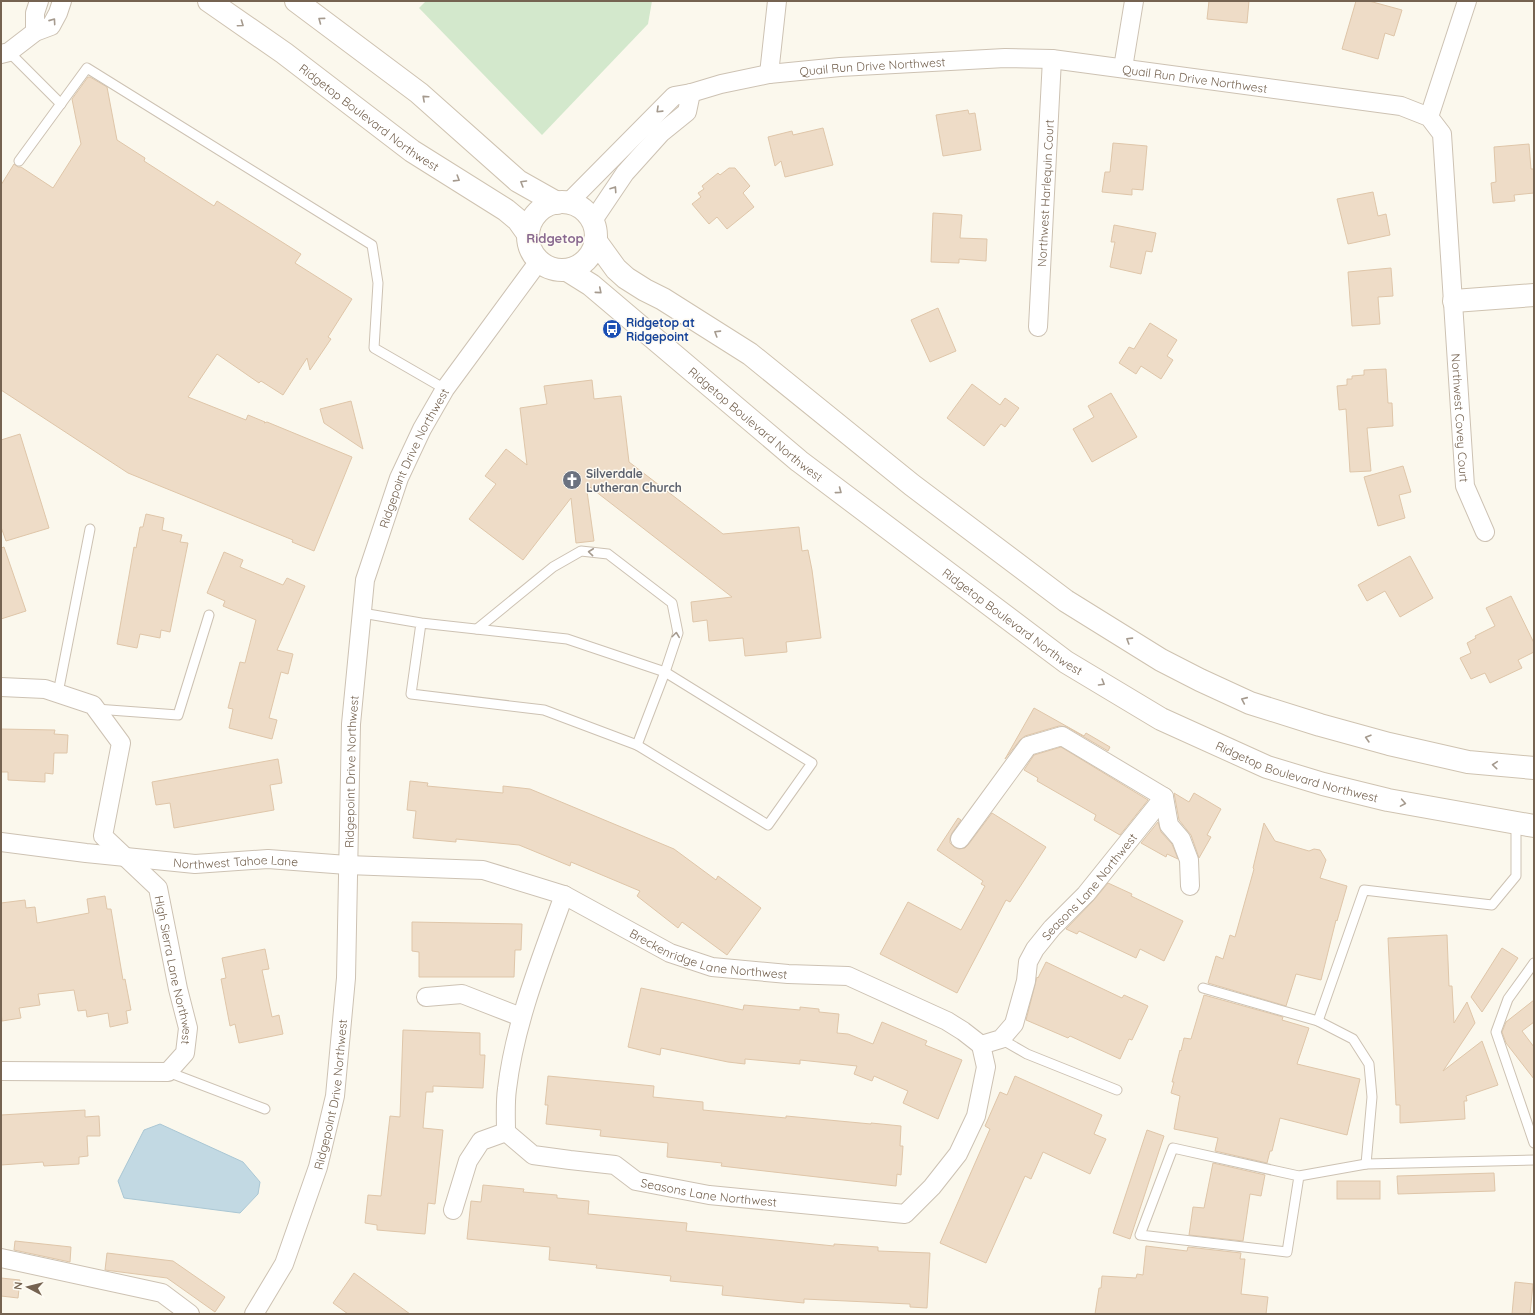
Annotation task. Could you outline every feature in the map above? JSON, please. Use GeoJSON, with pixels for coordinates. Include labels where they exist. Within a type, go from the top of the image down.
{"type":"FeatureCollection","features":[{"type":"Feature","properties":{"kind":"main road","name":"Ridgetop Boulevard Northwest"},"geometry":{"type":"LineString","coordinates":[[209,1],[284,53],[412,151],[506,210],[518,220],[528,234]]}},
{"type":"Feature","properties":{"kind":"main road"},"geometry":{"type":"LineString","coordinates":[[296,1],[419,93],[518,180],[562,203],[578,206],[586,213],[594,231],[616,269],[626,278],[663,299],[750,354],[912,485],[1066,601],[1161,660],[1250,703],[1320,725],[1389,744],[1468,762],[1534,768]]}},
{"type":"Feature","properties":{"kind":"main road"},"geometry":{"type":"LineString","coordinates":[[562,203],[546,206],[538,212],[532,221],[528,234],[528,242],[531,252],[539,261],[548,268],[560,270],[567,270],[582,264],[590,255],[595,245],[594,231]]}},
{"type":"Feature","properties":{"kind":"main road","name":"Ridgetop Boulevard Northwest"},"geometry":{"type":"LineString","coordinates":[[567,270],[591,285],[799,461],[824,480],[1066,662],[1161,719],[1267,767],[1316,782],[1388,800],[1525,824]]}},
{"type":"Feature","properties":{"kind":"main road"},"geometry":{"type":"LineString","coordinates":[[1454,301],[1534,295]]}},
{"type":"Feature","properties":{"kind":"street"},"geometry":{"type":"LineString","coordinates":[[35,32],[35,13],[39,1]]}},
{"type":"Feature","properties":{"kind":"street"},"geometry":{"type":"LineString","coordinates":[[5,53],[35,32],[51,26],[62,1]]}},
{"type":"Feature","properties":{"kind":"street"},"geometry":{"type":"LineString","coordinates":[[769,74],[778,1]]}},
{"type":"Feature","properties":{"kind":"street"},"geometry":{"type":"LineString","coordinates":[[1123,68],[1134,1]]}},
{"type":"Feature","properties":{"kind":"street"},"geometry":{"type":"LineString","coordinates":[[1454,301],[1442,134],[1429,116],[1467,1]]}},
{"type":"Feature","properties":{"kind":"street","name":"Quail Run Drive Northwest"},"geometry":{"type":"LineString","coordinates":[[562,203],[674,96],[769,74],[840,67],[998,58],[1052,59],[1401,106],[1429,116]]}},
{"type":"Feature","properties":{"kind":"street","name":"Northwest Harlequin Court"},"geometry":{"type":"LineString","coordinates":[[1038,327],[1052,59]]}},
{"type":"Feature","properties":{"kind":"street"},"geometry":{"type":"LineString","coordinates":[[594,231],[625,173],[661,133],[687,112],[692,93]]}},
{"type":"Feature","properties":{"kind":"street","name":"Ridgepoint Drive Northwest"},"geometry":{"type":"LineString","coordinates":[[254,1314],[284,1264],[318,1167],[335,1096],[346,978],[347,865],[351,724],[365,580],[399,478],[422,429],[445,389],[539,261]]}},
{"type":"Feature","properties":{"kind":"street","name":"Northwest Covey Court"},"geometry":{"type":"LineString","coordinates":[[1454,301],[1465,486],[1485,532]]}},
{"type":"Feature","properties":{"kind":"street"},"geometry":{"type":"LineString","coordinates":[[1,687],[45,689],[93,705],[96,709]]}},
{"type":"Feature","properties":{"kind":"street","name":"High Sierra Lane Northwest"},"geometry":{"type":"LineString","coordinates":[[96,709],[121,743],[103,836],[158,888],[178,989],[188,1028],[185,1053],[168,1072]]}},
{"type":"Feature","properties":{"kind":"street"},"geometry":{"type":"LineString","coordinates":[[960,839],[1028,746],[1062,736],[1164,797],[1168,825],[1181,839],[1189,860],[1190,886]]}},
{"type":"Feature","properties":{"kind":"street","name":"Seasons Lane Northwest"},"geometry":{"type":"LineString","coordinates":[[1001,1039],[1014,1024],[1026,981],[1028,962],[1035,949],[1052,928],[1086,894],[1164,797]]}},
{"type":"Feature","properties":{"kind":"street"},"geometry":{"type":"LineString","coordinates":[[1,842],[125,857]]}},
{"type":"Feature","properties":{"kind":"street","name":"Northwest Tahoe Lane"},"geometry":{"type":"LineString","coordinates":[[125,857],[195,864],[268,859],[347,865]]}},
{"type":"Feature","properties":{"kind":"street","name":"Breckenridge Lane Northwest"},"geometry":{"type":"LineString","coordinates":[[347,865],[483,870],[564,895],[670,953],[712,967],[788,974],[848,976],[947,1021],[981,1045]]}},
{"type":"Feature","properties":{"kind":"street"},"geometry":{"type":"LineString","coordinates":[[453,1210],[468,1161],[481,1141],[506,1132],[507,1090],[521,1017],[564,895]]}},
{"type":"Feature","properties":{"kind":"street"},"geometry":{"type":"LineString","coordinates":[[426,998],[462,994],[521,1017]]}},
{"type":"Feature","properties":{"kind":"street"},"geometry":{"type":"LineString","coordinates":[[981,1045],[1001,1039]]}},
{"type":"Feature","properties":{"kind":"street","name":"Seasons Lane Northwest"},"geometry":{"type":"LineString","coordinates":[[506,1132],[533,1155],[615,1165],[636,1181],[709,1195],[905,1214],[932,1187],[958,1154],[976,1116],[986,1066],[981,1045]]}},
{"type":"Feature","properties":{"kind":"street"},"geometry":{"type":"LineString","coordinates":[[1,1071],[168,1072]]}},
{"type":"Feature","properties":{"kind":"street"},"geometry":{"type":"LineString","coordinates":[[1,1258],[162,1293],[190,1314]]}},
{"type":"Feature","properties":{"kind":"lane"},"geometry":{"type":"LineString","coordinates":[[5,53],[61,104]]}},
{"type":"Feature","properties":{"kind":"lane"},"geometry":{"type":"LineString","coordinates":[[19,161],[87,68],[372,245],[378,283],[374,348],[445,389]]}},
{"type":"Feature","properties":{"kind":"lane"},"geometry":{"type":"LineString","coordinates":[[58,693],[90,529]]}},
{"type":"Feature","properties":{"kind":"lane"},"geometry":{"type":"LineString","coordinates":[[477,629],[553,567],[581,551],[608,554],[672,603],[678,633],[665,672],[637,744]]}},
{"type":"Feature","properties":{"kind":"lane"},"geometry":{"type":"LineString","coordinates":[[362,613],[421,623],[567,639],[665,672],[812,762],[768,825],[637,744],[544,710],[411,694],[421,623]]}},
{"type":"Feature","properties":{"kind":"lane"},"geometry":{"type":"LineString","coordinates":[[96,709],[178,715],[209,615]]}},
{"type":"Feature","properties":{"kind":"lane"},"geometry":{"type":"LineString","coordinates":[[1318,1021],[1364,890],[1492,905],[1516,876],[1525,824]]}},
{"type":"Feature","properties":{"kind":"lane"},"geometry":{"type":"LineString","coordinates":[[1534,963],[1508,999],[1496,1032],[1534,1143]]}},
{"type":"Feature","properties":{"kind":"lane"},"geometry":{"type":"LineString","coordinates":[[1203,988],[1318,1021],[1353,1039],[1369,1064],[1372,1097],[1366,1164]]}},
{"type":"Feature","properties":{"kind":"lane"},"geometry":{"type":"LineString","coordinates":[[1001,1039],[1026,1054],[1117,1090]]}},
{"type":"Feature","properties":{"kind":"lane"},"geometry":{"type":"LineString","coordinates":[[168,1072],[265,1110]]}},
{"type":"Feature","properties":{"kind":"lane"},"geometry":{"type":"LineString","coordinates":[[1299,1176],[1287,1252],[1140,1235],[1173,1148],[1299,1176],[1366,1164],[1534,1160]]}},
{"type":"Feature","properties":{"kind":"green space"},"geometry":{"type":"Polygon","coordinates":[[[426,1],[652,1],[648,24],[542,135],[419,8],[426,1]]]}},
{"type":"Feature","properties":{"kind":"water"},"geometry":{"type":"Polygon","coordinates":[[[160,1124],[243,1162],[260,1182],[258,1194],[240,1213],[124,1198],[118,1181],[144,1130],[160,1124]]]}},
{"type":"Feature","properties":{"kind":"building"},"geometry":{"type":"Polygon","coordinates":[[[1209,1],[1249,1],[1247,23],[1207,19],[1209,1]]]}},
{"type":"Feature","properties":{"kind":"building"},"geometry":{"type":"Polygon","coordinates":[[[1356,1],[1369,1],[1402,10],[1394,36],[1385,33],[1378,59],[1342,49],[1356,1]]]}},
{"type":"Feature","properties":{"kind":"building"},"geometry":{"type":"Polygon","coordinates":[[[88,77],[107,87],[117,140],[145,158],[144,161],[214,206],[217,201],[301,254],[295,263],[352,299],[328,337],[331,339],[310,370],[307,358],[283,395],[261,381],[259,383],[217,354],[188,397],[246,420],[248,415],[265,422],[264,423],[267,422],[352,457],[314,551],[292,542],[293,540],[128,473],[1,390],[1,185],[14,164],[53,188],[81,144],[72,99],[88,77]]]}},
{"type":"Feature","properties":{"kind":"building"},"geometry":{"type":"Polygon","coordinates":[[[968,110],[969,114],[975,113],[981,150],[943,156],[936,115],[968,110]]]}},
{"type":"Feature","properties":{"kind":"building"},"geometry":{"type":"Polygon","coordinates":[[[823,128],[833,165],[785,177],[781,161],[775,166],[768,137],[792,131],[793,135],[823,128]]]}},
{"type":"Feature","properties":{"kind":"building"},"geometry":{"type":"Polygon","coordinates":[[[1113,143],[1147,146],[1143,190],[1132,189],[1132,195],[1102,192],[1105,172],[1110,172],[1113,143]]]}},
{"type":"Feature","properties":{"kind":"building"},"geometry":{"type":"Polygon","coordinates":[[[1529,144],[1531,169],[1534,169],[1534,193],[1514,195],[1515,201],[1493,203],[1491,183],[1496,182],[1494,147],[1529,144]]]}},
{"type":"Feature","properties":{"kind":"building"},"geometry":{"type":"Polygon","coordinates":[[[729,168],[735,168],[750,186],[743,193],[754,207],[727,229],[717,217],[709,224],[692,204],[701,197],[698,193],[704,189],[702,186],[718,173],[720,175],[729,168]]]}},
{"type":"Feature","properties":{"kind":"building"},"geometry":{"type":"Polygon","coordinates":[[[1373,192],[1378,216],[1386,214],[1390,235],[1348,244],[1337,199],[1373,192]]]}},
{"type":"Feature","properties":{"kind":"building"},"geometry":{"type":"Polygon","coordinates":[[[933,213],[962,215],[960,238],[987,239],[986,261],[959,259],[959,263],[931,262],[933,213]]]}},
{"type":"Feature","properties":{"kind":"building"},"geometry":{"type":"Polygon","coordinates":[[[1114,225],[1156,233],[1152,252],[1146,251],[1141,274],[1110,267],[1115,242],[1111,242],[1114,225]]]}},
{"type":"Feature","properties":{"kind":"building"},"geometry":{"type":"Polygon","coordinates":[[[1391,268],[1393,296],[1378,297],[1380,324],[1352,326],[1348,272],[1391,268]]]}},
{"type":"Feature","properties":{"kind":"building"},"geometry":{"type":"Polygon","coordinates":[[[938,308],[956,351],[930,362],[911,320],[938,308]]]}},
{"type":"Feature","properties":{"kind":"building"},"geometry":{"type":"Polygon","coordinates":[[[1150,323],[1177,340],[1167,356],[1173,360],[1161,379],[1141,366],[1136,374],[1119,363],[1129,347],[1134,349],[1150,323]]]}},
{"type":"Feature","properties":{"kind":"building"},"geometry":{"type":"Polygon","coordinates":[[[1386,369],[1388,403],[1392,403],[1393,426],[1367,428],[1371,471],[1350,472],[1346,409],[1339,410],[1337,386],[1347,385],[1347,379],[1352,379],[1352,376],[1364,375],[1364,370],[1386,369]]]}},
{"type":"Feature","properties":{"kind":"building","name":"Silverdale Lutheran Church"},"geometry":{"type":"Polygon","coordinates":[[[592,380],[594,399],[621,396],[629,462],[723,534],[799,527],[802,551],[808,550],[812,570],[821,638],[786,642],[787,652],[745,656],[743,638],[709,641],[707,620],[693,622],[691,602],[732,597],[586,484],[594,541],[576,543],[571,498],[523,560],[469,519],[496,484],[485,476],[506,449],[527,465],[520,408],[547,404],[544,386],[592,380]]]}},
{"type":"Feature","properties":{"kind":"building"},"geometry":{"type":"Polygon","coordinates":[[[972,384],[1000,405],[1005,398],[1019,408],[1005,427],[1001,424],[984,446],[947,418],[972,384]]]}},
{"type":"Feature","properties":{"kind":"building"},"geometry":{"type":"Polygon","coordinates":[[[1111,393],[1137,437],[1092,462],[1073,429],[1094,417],[1088,406],[1111,393]]]}},
{"type":"Feature","properties":{"kind":"building"},"geometry":{"type":"Polygon","coordinates":[[[351,401],[363,449],[324,423],[320,409],[351,401]]]}},
{"type":"Feature","properties":{"kind":"building"},"geometry":{"type":"Polygon","coordinates":[[[20,434],[49,528],[6,541],[1,527],[1,440],[20,434]]]}},
{"type":"Feature","properties":{"kind":"building"},"geometry":{"type":"Polygon","coordinates":[[[1403,466],[1411,492],[1399,495],[1405,518],[1378,526],[1364,477],[1403,466]]]}},
{"type":"Feature","properties":{"kind":"building"},"geometry":{"type":"Polygon","coordinates":[[[146,514],[164,518],[162,530],[182,535],[180,542],[188,543],[170,632],[161,630],[160,638],[140,634],[137,648],[117,644],[134,547],[136,548],[140,527],[143,527],[146,514]]]}},
{"type":"Feature","properties":{"kind":"building"},"geometry":{"type":"Polygon","coordinates":[[[4,547],[26,611],[1,619],[1,548],[4,547]]]}},
{"type":"Feature","properties":{"kind":"building"},"geometry":{"type":"Polygon","coordinates":[[[224,552],[243,560],[240,567],[283,585],[287,578],[305,586],[277,650],[293,654],[288,674],[281,672],[269,718],[277,720],[272,739],[229,728],[233,709],[228,708],[240,662],[245,663],[256,620],[223,606],[225,601],[207,593],[224,552]]]}},
{"type":"Feature","properties":{"kind":"building"},"geometry":{"type":"Polygon","coordinates":[[[1410,556],[1433,598],[1400,617],[1385,591],[1367,601],[1358,585],[1410,556]]]}},
{"type":"Feature","properties":{"kind":"building"},"geometry":{"type":"Polygon","coordinates":[[[1511,596],[1534,643],[1534,652],[1518,660],[1522,668],[1490,683],[1485,673],[1471,679],[1460,658],[1471,653],[1467,643],[1476,638],[1475,636],[1495,626],[1486,608],[1511,596]]]}},
{"type":"Feature","properties":{"kind":"building"},"geometry":{"type":"Polygon","coordinates":[[[1034,708],[1084,736],[1086,733],[1110,747],[1108,751],[1067,727],[1059,726],[1025,736],[1005,759],[1034,708]]]}},
{"type":"Feature","properties":{"kind":"building"},"geometry":{"type":"Polygon","coordinates":[[[1,729],[55,730],[54,734],[68,735],[67,753],[54,753],[53,774],[45,773],[45,782],[8,780],[8,772],[1,772],[1,729]]]}},
{"type":"Feature","properties":{"kind":"building"},"geometry":{"type":"Polygon","coordinates":[[[1061,747],[1148,800],[1120,835],[1094,820],[1096,815],[1037,781],[1038,778],[1024,770],[1034,755],[1061,747]]]}},
{"type":"Feature","properties":{"kind":"building"},"geometry":{"type":"Polygon","coordinates":[[[278,759],[282,783],[270,785],[274,810],[174,828],[170,803],[156,805],[152,782],[278,759]]]}},
{"type":"Feature","properties":{"kind":"building"},"geometry":{"type":"Polygon","coordinates":[[[410,781],[428,783],[427,786],[503,793],[503,786],[530,789],[674,849],[716,880],[718,876],[761,908],[727,955],[682,922],[678,928],[637,896],[640,891],[571,862],[570,866],[519,845],[456,839],[456,842],[413,838],[416,811],[407,810],[410,781]]]}},
{"type":"Feature","properties":{"kind":"building"},"geometry":{"type":"Polygon","coordinates":[[[1174,793],[1189,802],[1194,793],[1221,809],[1207,835],[1211,837],[1199,858],[1191,835],[1179,820],[1174,793]]]}},
{"type":"Feature","properties":{"kind":"building"},"geometry":{"type":"Polygon","coordinates":[[[992,813],[1046,847],[1010,902],[1006,900],[957,993],[880,954],[908,902],[961,930],[985,886],[981,884],[983,881],[937,850],[958,818],[961,820],[952,833],[950,843],[959,849],[965,848],[968,845],[992,813]]]}},
{"type":"Feature","properties":{"kind":"building"},"geometry":{"type":"Polygon","coordinates":[[[1158,822],[1161,832],[1172,844],[1178,859],[1167,854],[1166,857],[1141,843],[1158,822]]]}},
{"type":"Feature","properties":{"kind":"building"},"geometry":{"type":"Polygon","coordinates":[[[1264,823],[1275,841],[1309,851],[1314,849],[1320,850],[1326,860],[1320,878],[1347,886],[1337,921],[1336,920],[1321,980],[1296,974],[1286,1006],[1208,983],[1216,956],[1223,959],[1230,935],[1235,937],[1254,869],[1264,823]]]}},
{"type":"Feature","properties":{"kind":"building"},"geometry":{"type":"Polygon","coordinates":[[[1108,883],[1132,894],[1131,896],[1183,921],[1164,961],[1140,949],[1136,958],[1079,931],[1077,934],[1066,929],[1108,883]]]}},
{"type":"Feature","properties":{"kind":"building"},"geometry":{"type":"Polygon","coordinates":[[[105,896],[107,909],[111,909],[123,980],[125,979],[131,1010],[126,1011],[128,1023],[110,1027],[108,1013],[87,1017],[86,1010],[78,1011],[74,990],[38,994],[40,1005],[19,1008],[21,1018],[2,1021],[1,903],[25,900],[26,908],[35,907],[37,923],[89,913],[87,899],[105,896]]]}},
{"type":"Feature","properties":{"kind":"building"},"geometry":{"type":"Polygon","coordinates":[[[412,922],[522,924],[521,950],[515,950],[514,977],[419,977],[419,952],[412,951],[412,922]]]}},
{"type":"Feature","properties":{"kind":"building"},"geometry":{"type":"Polygon","coordinates":[[[1447,935],[1449,986],[1452,986],[1454,1023],[1467,1002],[1475,1023],[1443,1071],[1482,1041],[1498,1085],[1466,1096],[1467,1101],[1464,1101],[1465,1119],[1400,1123],[1400,1105],[1396,1105],[1388,938],[1447,935]]]}},
{"type":"Feature","properties":{"kind":"building"},"geometry":{"type":"Polygon","coordinates":[[[1502,948],[1518,958],[1482,1012],[1471,997],[1502,948]]]}},
{"type":"Feature","properties":{"kind":"building"},"geometry":{"type":"Polygon","coordinates":[[[265,949],[269,969],[262,970],[272,1017],[279,1015],[283,1034],[239,1043],[235,1024],[230,1026],[221,979],[226,978],[222,958],[265,949]]]}},
{"type":"Feature","properties":{"kind":"building"},"geometry":{"type":"Polygon","coordinates":[[[1046,962],[1122,998],[1124,995],[1148,1006],[1132,1040],[1129,1039],[1120,1059],[1070,1036],[1068,1038],[1026,1020],[1037,977],[1038,978],[1046,962]]]}},
{"type":"Feature","properties":{"kind":"building"},"geometry":{"type":"Polygon","coordinates":[[[641,988],[743,1010],[744,1005],[800,1010],[800,1007],[819,1009],[819,1012],[839,1014],[837,1033],[848,1034],[873,1044],[882,1022],[927,1041],[925,1045],[962,1060],[938,1119],[903,1103],[908,1091],[874,1076],[872,1081],[854,1074],[857,1066],[800,1060],[800,1064],[745,1059],[745,1064],[728,1062],[661,1048],[660,1055],[628,1047],[641,988]]]}},
{"type":"Feature","properties":{"kind":"building"},"geometry":{"type":"Polygon","coordinates":[[[1204,995],[1283,1017],[1282,1020],[1309,1028],[1297,1064],[1360,1079],[1347,1135],[1280,1118],[1272,1151],[1270,1151],[1267,1163],[1215,1151],[1218,1138],[1174,1129],[1180,1096],[1171,1093],[1174,1082],[1172,1082],[1184,1038],[1191,1039],[1204,995]]]}},
{"type":"Feature","properties":{"kind":"building"},"geometry":{"type":"Polygon","coordinates":[[[1534,1000],[1534,1022],[1522,1031],[1534,1047],[1534,1079],[1506,1043],[1502,1032],[1506,1022],[1534,1000]]]}},
{"type":"Feature","properties":{"kind":"building"},"geometry":{"type":"Polygon","coordinates":[[[403,1030],[480,1033],[480,1055],[485,1055],[483,1088],[433,1086],[433,1092],[426,1092],[423,1128],[443,1130],[435,1204],[428,1203],[425,1234],[377,1230],[377,1225],[365,1223],[368,1195],[381,1196],[390,1116],[400,1117],[403,1030]]]}},
{"type":"Feature","properties":{"kind":"building"},"geometry":{"type":"Polygon","coordinates":[[[548,1076],[654,1086],[653,1097],[703,1102],[703,1110],[786,1118],[786,1116],[901,1126],[900,1146],[903,1146],[901,1175],[897,1174],[896,1186],[721,1166],[722,1163],[667,1157],[668,1143],[600,1136],[601,1130],[546,1124],[548,1105],[545,1105],[548,1076]]]}},
{"type":"Feature","properties":{"kind":"building"},"geometry":{"type":"Polygon","coordinates":[[[1015,1076],[1102,1115],[1094,1134],[1106,1139],[1090,1174],[1043,1152],[1031,1179],[1025,1176],[986,1263],[940,1243],[990,1129],[985,1126],[1000,1092],[1007,1095],[1015,1076]]]}},
{"type":"Feature","properties":{"kind":"building"},"geometry":{"type":"Polygon","coordinates":[[[85,1110],[85,1117],[99,1116],[100,1136],[87,1136],[88,1156],[79,1157],[79,1164],[44,1166],[43,1162],[1,1165],[1,1115],[85,1110]]]}},
{"type":"Feature","properties":{"kind":"building"},"geometry":{"type":"Polygon","coordinates":[[[1147,1130],[1164,1136],[1130,1239],[1113,1233],[1147,1130]]]}},
{"type":"Feature","properties":{"kind":"building"},"geometry":{"type":"Polygon","coordinates":[[[1213,1163],[1265,1175],[1261,1196],[1250,1194],[1243,1241],[1189,1235],[1193,1207],[1204,1208],[1213,1163]]]}},
{"type":"Feature","properties":{"kind":"building"},"geometry":{"type":"Polygon","coordinates":[[[1494,1173],[1495,1191],[1398,1194],[1397,1176],[1494,1173]]]}},
{"type":"Feature","properties":{"kind":"building"},"geometry":{"type":"Polygon","coordinates":[[[1337,1181],[1380,1181],[1380,1199],[1337,1199],[1337,1181]]]}},
{"type":"Feature","properties":{"kind":"building"},"geometry":{"type":"Polygon","coordinates":[[[483,1185],[524,1189],[523,1192],[557,1195],[557,1198],[589,1201],[588,1214],[687,1223],[686,1231],[834,1246],[834,1244],[878,1247],[878,1251],[930,1253],[927,1308],[910,1307],[910,1304],[804,1299],[804,1303],[722,1295],[723,1286],[670,1281],[671,1276],[596,1268],[597,1265],[549,1260],[550,1247],[467,1239],[471,1201],[481,1202],[483,1185]]]}},
{"type":"Feature","properties":{"kind":"building"},"geometry":{"type":"Polygon","coordinates":[[[15,1241],[71,1247],[70,1262],[14,1250],[15,1241]]]}},
{"type":"Feature","properties":{"kind":"building"},"geometry":{"type":"Polygon","coordinates":[[[1146,1246],[1187,1251],[1188,1247],[1241,1253],[1240,1259],[1245,1259],[1241,1294],[1268,1297],[1266,1314],[1095,1314],[1102,1276],[1136,1278],[1137,1274],[1143,1275],[1146,1246]]]}},
{"type":"Feature","properties":{"kind":"building"},"geometry":{"type":"Polygon","coordinates":[[[107,1253],[173,1261],[225,1297],[215,1312],[167,1278],[105,1270],[107,1253]]]}},
{"type":"Feature","properties":{"kind":"building"},"geometry":{"type":"Polygon","coordinates":[[[354,1273],[410,1314],[348,1314],[333,1303],[354,1273]]]}},
{"type":"Feature","properties":{"kind":"building"},"geometry":{"type":"Polygon","coordinates":[[[1,1278],[20,1280],[18,1298],[1,1296],[1,1278]]]}},
{"type":"Feature","properties":{"kind":"building"},"geometry":{"type":"Polygon","coordinates":[[[1515,1282],[1533,1284],[1530,1314],[1512,1314],[1515,1282]]]}},
{"type":"Feature","properties":{"kind":"place","name":"Ridgetop at Ridgepoint"},"geometry":{"type":"Point","coordinates":[612,329]}},
{"type":"Feature","properties":{"kind":"place","name":"Silverdale Lutheran Church"},"geometry":{"type":"Point","coordinates":[572,480]}},
{"type":"Feature","properties":{"kind":"district","name":"Ridgetop"},"geometry":{"type":"Point","coordinates":[555,238]}}]}
